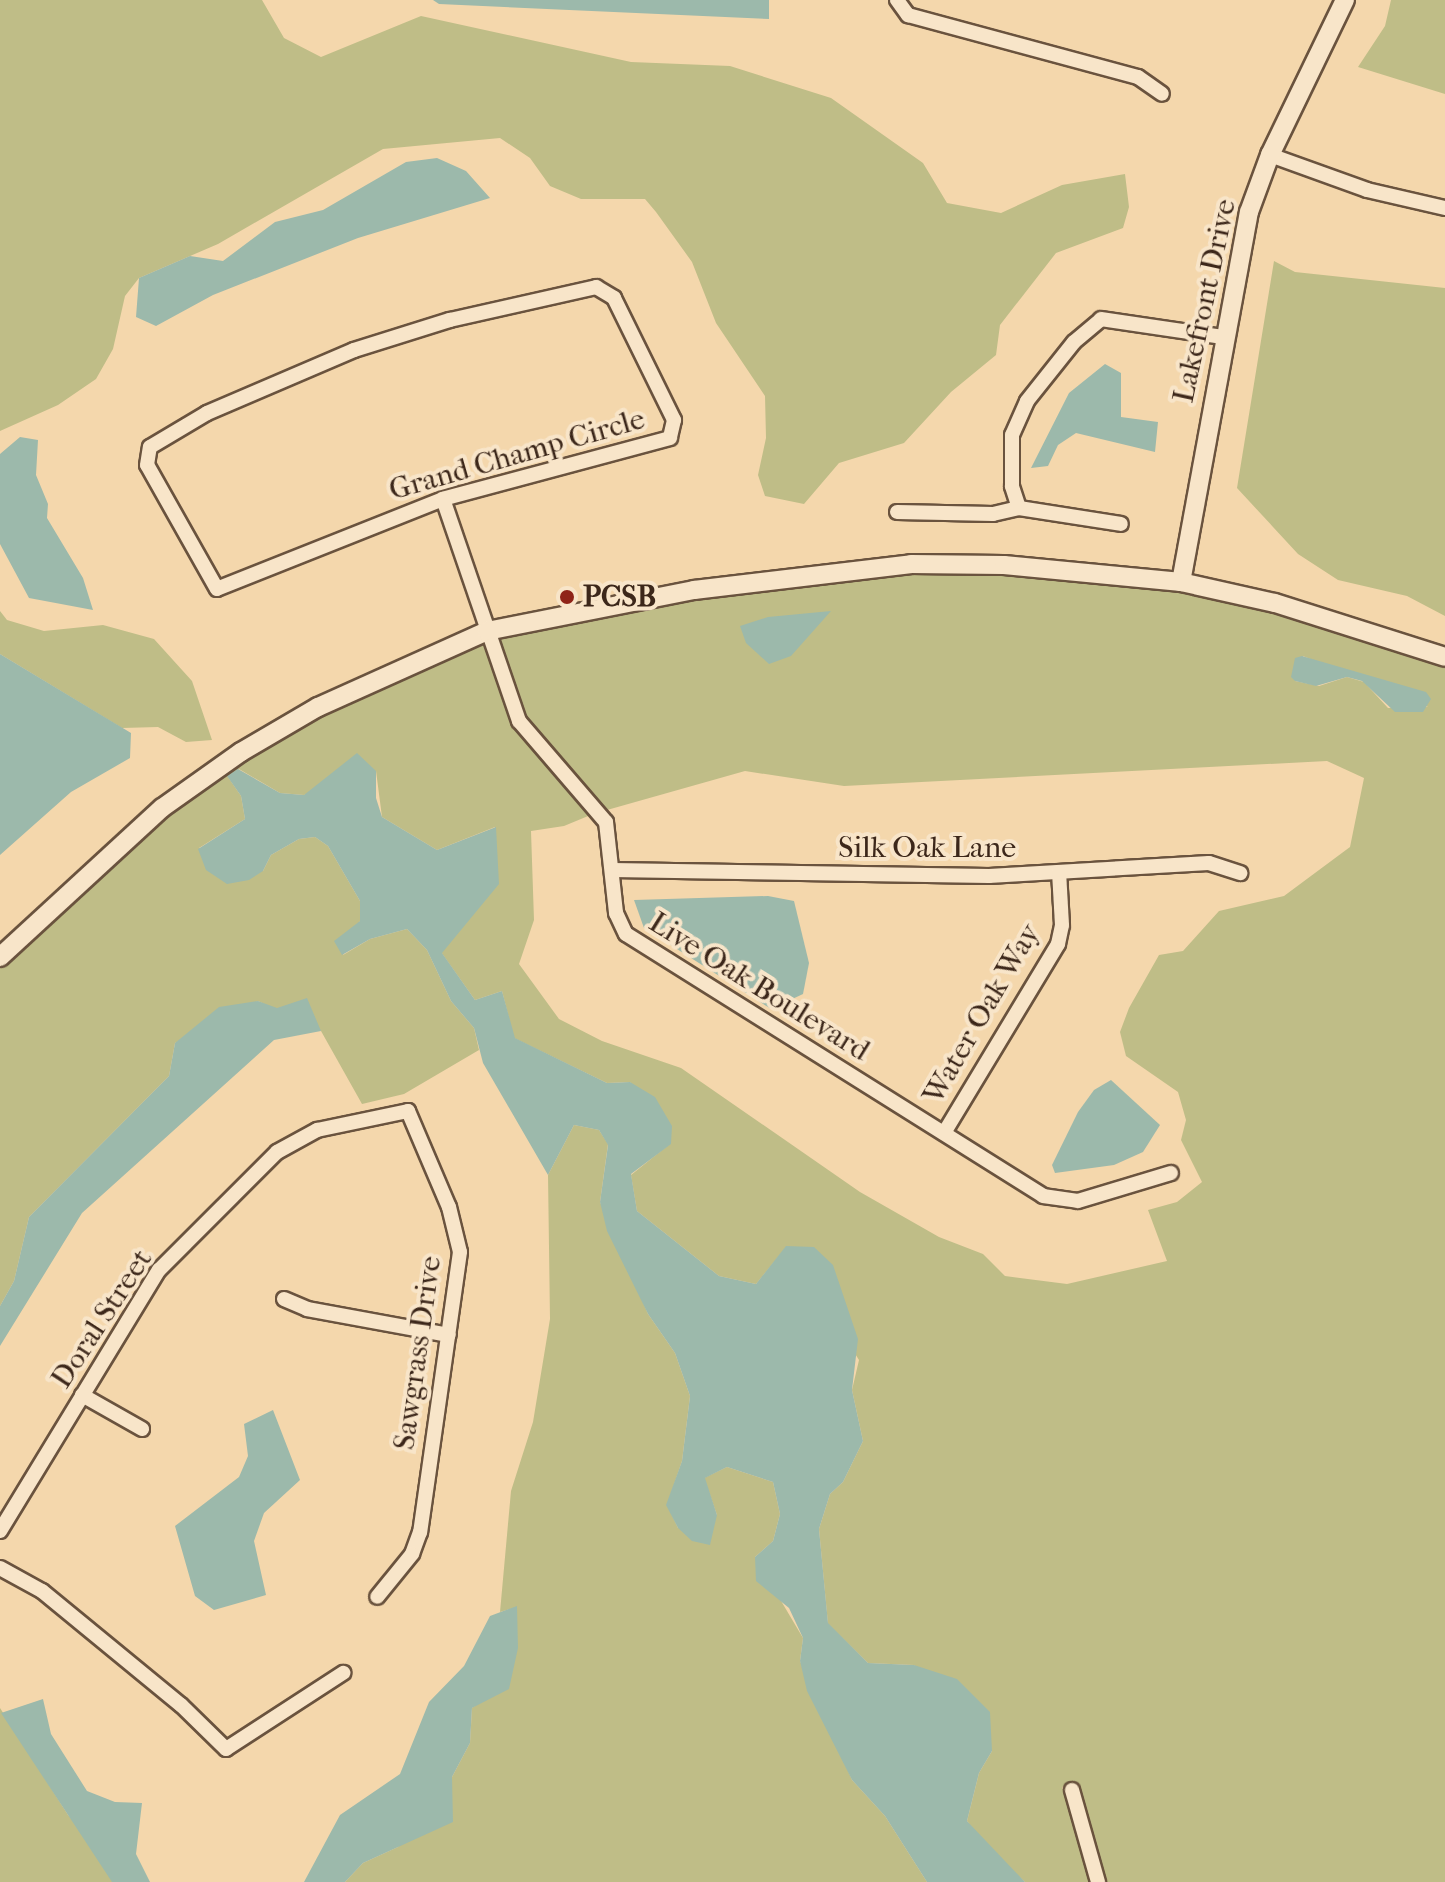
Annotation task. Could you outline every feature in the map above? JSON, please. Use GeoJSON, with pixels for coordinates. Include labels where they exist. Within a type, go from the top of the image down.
{"type":"FeatureCollection","features":[{"type":"Feature","properties":{"kind":"street"},"geometry":{"type":"LineString","coordinates":[[897,0],[908,15],[1138,77],[1162,94]]}},
{"type":"Feature","properties":{"kind":"street","name":"Lakefront Drive"},"geometry":{"type":"LineString","coordinates":[[1181,582],[1238,252],[1270,155],[1345,0]]}},
{"type":"Feature","properties":{"kind":"street"},"geometry":{"type":"LineString","coordinates":[[1270,155],[1367,190],[1445,208]]}},
{"type":"Feature","properties":{"kind":"street","name":"Grand Champ Circle"},"geometry":{"type":"LineString","coordinates":[[596,287],[614,298],[674,420],[670,438],[443,499],[217,589],[147,465],[150,447],[207,413],[354,350],[450,320],[596,287]]}},
{"type":"Feature","properties":{"kind":"street"},"geometry":{"type":"LineString","coordinates":[[1019,508],[1012,486],[1012,435],[1027,401],[1074,342],[1101,319],[1223,337]]}},
{"type":"Feature","properties":{"kind":"street","name":"Live Oak Boulevard"},"geometry":{"type":"LineString","coordinates":[[443,499],[519,721],[606,822],[616,913],[636,942],[1057,1201],[1078,1201],[1171,1173]]}},
{"type":"Feature","properties":{"kind":"street"},"geometry":{"type":"LineString","coordinates":[[897,512],[993,514],[1019,508],[1121,524]]}},
{"type":"Feature","properties":{"kind":"street"},"geometry":{"type":"LineString","coordinates":[[0,957],[162,808],[241,752],[318,707],[487,631],[694,590],[911,564],[1004,565],[1181,582],[1275,603],[1445,657]]}},
{"type":"Feature","properties":{"kind":"street","name":"Silk Oak Lane"},"geometry":{"type":"LineString","coordinates":[[612,870],[989,876],[1209,863],[1240,873]]}},
{"type":"Feature","properties":{"kind":"street","name":"Water Oak Way"},"geometry":{"type":"LineString","coordinates":[[944,1133],[1058,944],[1062,925],[1059,872]]}},
{"type":"Feature","properties":{"kind":"street","name":"Sawgrass Drive"},"geometry":{"type":"LineString","coordinates":[[377,1597],[412,1554],[420,1532],[460,1252],[457,1230],[408,1111]]}},
{"type":"Feature","properties":{"kind":"street","name":"Doral Street"},"geometry":{"type":"LineString","coordinates":[[0,1531],[159,1270],[277,1152],[317,1130],[408,1111]]}},
{"type":"Feature","properties":{"kind":"street"},"geometry":{"type":"LineString","coordinates":[[284,1299],[307,1309],[449,1335]]}},
{"type":"Feature","properties":{"kind":"street"},"geometry":{"type":"LineString","coordinates":[[82,1395],[142,1429]]}},
{"type":"Feature","properties":{"kind":"street"},"geometry":{"type":"LineString","coordinates":[[0,1568],[42,1591],[181,1705],[226,1749],[343,1673]]}},
{"type":"Feature","properties":{"kind":"street"},"geometry":{"type":"LineString","coordinates":[[1072,1790],[1098,1882]]}},
{"type":"Feature","properties":{"kind":"shaded area"},"geometry":{"type":"Polygon","coordinates":[[[0,0],[262,0],[284,38],[321,57],[421,16],[631,62],[730,66],[831,98],[923,163],[947,203],[1001,213],[1062,185],[1125,174],[1129,207],[1123,228],[1056,253],[1000,325],[996,355],[951,392],[904,443],[839,463],[804,504],[765,496],[758,475],[766,438],[765,396],[716,323],[692,262],[656,212],[645,199],[581,199],[550,186],[530,158],[500,138],[383,149],[218,244],[139,278],[125,296],[113,349],[96,379],[58,405],[0,431],[0,0]]]}},
{"type":"Feature","properties":{"kind":"shaded area"},"geometry":{"type":"Polygon","coordinates":[[[433,0],[769,0],[769,19],[439,4],[433,0]]]}},
{"type":"Feature","properties":{"kind":"shaded area"},"geometry":{"type":"Polygon","coordinates":[[[1391,0],[1445,0],[1445,94],[1358,67],[1385,26],[1391,0]]]}},
{"type":"Feature","properties":{"kind":"shaded area"},"geometry":{"type":"Polygon","coordinates":[[[437,158],[466,171],[490,198],[358,238],[213,295],[156,326],[136,317],[139,278],[190,256],[223,261],[275,222],[323,210],[406,162],[437,158]]]}},
{"type":"Feature","properties":{"kind":"shaded area"},"geometry":{"type":"Polygon","coordinates":[[[1274,261],[1295,272],[1445,288],[1445,616],[1407,596],[1338,580],[1298,554],[1237,488],[1274,261]]]}},
{"type":"Feature","properties":{"kind":"shaded area"},"geometry":{"type":"Polygon","coordinates":[[[1105,364],[1121,373],[1121,417],[1158,422],[1155,452],[1076,433],[1058,445],[1048,466],[1031,468],[1069,393],[1105,364]]]}},
{"type":"Feature","properties":{"kind":"shaded area"},"geometry":{"type":"Polygon","coordinates":[[[20,437],[38,440],[36,475],[48,504],[47,518],[83,578],[93,610],[29,598],[0,544],[0,454],[20,437]]]}},
{"type":"Feature","properties":{"kind":"shaded area"},"geometry":{"type":"Polygon","coordinates":[[[911,571],[1003,572],[1180,589],[1273,610],[1445,665],[1445,1882],[1106,1882],[1076,1782],[1062,1787],[1091,1882],[1025,1882],[992,1852],[967,1821],[979,1773],[992,1751],[914,1665],[868,1663],[828,1624],[819,1529],[830,1494],[843,1482],[863,1441],[852,1390],[859,1360],[787,1246],[756,1284],[719,1276],[637,1211],[631,1175],[671,1143],[630,1082],[607,1083],[514,1038],[502,991],[475,1000],[441,952],[472,914],[495,827],[437,850],[382,817],[376,771],[304,795],[280,793],[239,769],[228,777],[241,796],[245,819],[199,848],[263,871],[271,855],[299,839],[315,837],[328,846],[360,901],[360,921],[343,955],[370,939],[407,929],[427,950],[451,1001],[474,1028],[479,1050],[404,1094],[362,1104],[321,1031],[258,1001],[175,1043],[169,1076],[29,1217],[14,1281],[0,1306],[0,967],[166,813],[245,757],[321,713],[482,641],[512,725],[593,814],[564,826],[531,831],[534,920],[519,964],[559,1019],[602,1041],[681,1068],[860,1192],[939,1237],[983,1254],[1005,1276],[1067,1284],[1167,1261],[1148,1210],[1177,1202],[1202,1182],[1181,1140],[1186,1120],[1178,1092],[1126,1056],[1120,1032],[1129,1008],[1159,955],[1183,951],[1219,911],[1284,896],[1350,847],[1364,778],[1327,761],[844,786],[745,771],[607,810],[526,717],[497,637],[694,597],[911,571]],[[1303,656],[1295,681],[1319,686],[1347,677],[1364,682],[1388,708],[1428,707],[1303,656]]]}},
{"type":"Feature","properties":{"kind":"shaded area"},"geometry":{"type":"Polygon","coordinates":[[[0,611],[7,620],[44,631],[103,625],[154,639],[192,681],[212,740],[186,742],[158,727],[122,728],[0,654],[0,611]]]}},
{"type":"Feature","properties":{"kind":"shaded area"},"geometry":{"type":"Polygon","coordinates":[[[831,611],[791,656],[769,664],[746,643],[740,626],[768,617],[831,611]]]}},
{"type":"Feature","properties":{"kind":"shaded area"},"geometry":{"type":"Polygon","coordinates":[[[0,654],[131,733],[130,758],[71,792],[0,855],[0,654]]]}},
{"type":"Feature","properties":{"kind":"shaded area"},"geometry":{"type":"Polygon","coordinates":[[[1302,656],[1426,692],[1431,699],[1423,712],[1395,712],[1362,681],[1347,677],[1316,686],[1295,681],[1291,677],[1295,658],[1302,656]]]}},
{"type":"Feature","properties":{"kind":"shaded area"},"geometry":{"type":"Polygon","coordinates":[[[357,753],[376,771],[376,798],[382,817],[437,850],[496,827],[499,884],[442,953],[475,1000],[502,991],[515,1038],[607,1083],[630,1082],[655,1097],[672,1126],[671,1144],[631,1174],[637,1211],[719,1276],[756,1284],[786,1246],[814,1247],[833,1265],[858,1339],[852,1390],[863,1441],[843,1482],[830,1494],[819,1529],[828,1623],[868,1663],[914,1665],[957,1679],[990,1712],[992,1751],[979,1773],[967,1821],[1025,1882],[927,1882],[885,1816],[852,1780],[807,1691],[800,1661],[803,1638],[789,1608],[756,1581],[755,1557],[773,1541],[780,1514],[773,1482],[727,1467],[705,1478],[717,1515],[710,1545],[692,1541],[678,1528],[666,1505],[682,1461],[690,1396],[675,1353],[648,1314],[607,1231],[600,1202],[608,1145],[599,1130],[574,1125],[548,1175],[483,1063],[474,1028],[451,1001],[427,950],[407,929],[370,939],[342,955],[334,941],[360,921],[360,901],[328,846],[315,837],[299,839],[271,855],[263,871],[249,880],[227,884],[206,870],[198,849],[245,819],[241,796],[227,776],[238,769],[280,793],[304,795],[357,753]]]}},
{"type":"Feature","properties":{"kind":"shaded area"},"geometry":{"type":"Polygon","coordinates":[[[768,896],[794,901],[809,963],[803,994],[771,1009],[644,928],[634,900],[768,896]]]}},
{"type":"Feature","properties":{"kind":"shaded area"},"geometry":{"type":"Polygon","coordinates":[[[307,998],[321,1031],[274,1040],[82,1213],[0,1346],[0,1306],[14,1281],[29,1217],[169,1076],[175,1043],[219,1007],[258,1001],[277,1008],[307,998]]]}},
{"type":"Feature","properties":{"kind":"shaded area"},"geometry":{"type":"Polygon","coordinates":[[[1111,1080],[1160,1125],[1143,1152],[1114,1165],[1055,1173],[1052,1165],[1078,1112],[1094,1090],[1111,1080]]]}},
{"type":"Feature","properties":{"kind":"shaded area"},"geometry":{"type":"Polygon","coordinates":[[[574,1125],[599,1130],[608,1144],[600,1202],[648,1314],[675,1353],[690,1396],[682,1461],[667,1505],[678,1528],[717,1515],[704,1478],[727,1467],[773,1482],[780,1514],[773,1541],[755,1557],[803,1638],[800,1661],[852,1780],[885,1816],[927,1882],[345,1882],[363,1863],[398,1847],[452,1777],[470,1743],[472,1708],[488,1696],[517,1607],[500,1612],[511,1491],[533,1422],[550,1319],[548,1175],[574,1125]]]}},
{"type":"Feature","properties":{"kind":"shaded area"},"geometry":{"type":"Polygon","coordinates":[[[273,1410],[300,1480],[264,1513],[254,1541],[266,1595],[214,1610],[195,1596],[175,1526],[239,1477],[248,1456],[244,1424],[273,1410]]]}},
{"type":"Feature","properties":{"kind":"shaded area"},"geometry":{"type":"Polygon","coordinates":[[[517,1606],[518,1648],[509,1689],[472,1708],[470,1743],[452,1777],[453,1822],[363,1863],[345,1882],[304,1882],[340,1815],[400,1774],[429,1702],[464,1666],[490,1616],[517,1606]]]}},
{"type":"Feature","properties":{"kind":"shaded area"},"geometry":{"type":"Polygon","coordinates":[[[43,1699],[51,1734],[87,1791],[115,1802],[142,1803],[136,1854],[150,1882],[112,1882],[1,1713],[43,1699]]]}},
{"type":"Feature","properties":{"kind":"shaded area"},"geometry":{"type":"Polygon","coordinates":[[[0,1708],[68,1815],[125,1882],[0,1882],[0,1708]]]}},
{"type":"Feature","properties":{"kind":"place","name":"PCSB"},"geometry":{"type":"Point","coordinates":[567,597]}}]}
